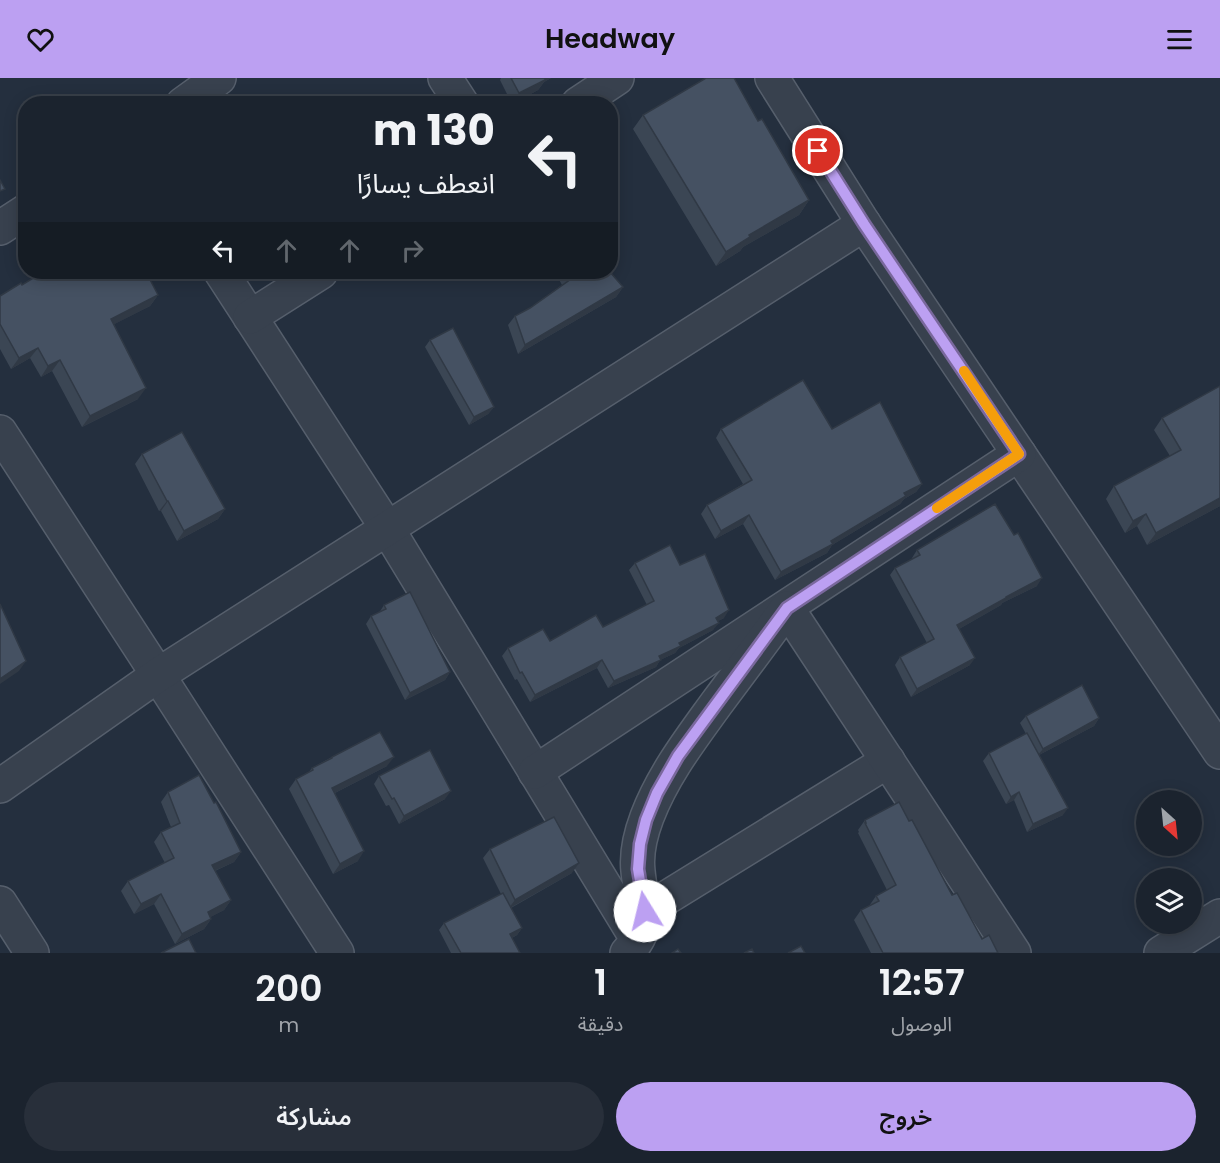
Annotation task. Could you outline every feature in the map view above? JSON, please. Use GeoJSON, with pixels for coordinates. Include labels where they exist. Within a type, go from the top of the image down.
{"type":"FeatureCollection","features":[{"type":"Feature","properties":{"kind":"street"},"geometry":{"type":"LineString","coordinates":[[194,96],[219,78]]}},
{"type":"Feature","properties":{"kind":"street"},"geometry":{"type":"LineString","coordinates":[[446,78],[457,96]]}},
{"type":"Feature","properties":{"kind":"street"},"geometry":{"type":"LineString","coordinates":[[590,96],[617,78]]}},
{"type":"Feature","properties":{"kind":"street"},"geometry":{"type":"LineString","coordinates":[[771,78],[864,224],[1220,752]]}},
{"type":"Feature","properties":{"kind":"street"},"geometry":{"type":"LineString","coordinates":[[0,228],[18,216]]}},
{"type":"Feature","properties":{"kind":"street"},"geometry":{"type":"LineString","coordinates":[[0,786],[159,675],[864,224]]}},
{"type":"Feature","properties":{"kind":"street"},"geometry":{"type":"LineString","coordinates":[[226,279],[387,528],[636,934]]}},
{"type":"Feature","properties":{"kind":"street"},"geometry":{"type":"LineString","coordinates":[[250,317],[310,279]]}},
{"type":"Feature","properties":{"kind":"street"},"geometry":{"type":"LineString","coordinates":[[0,432],[337,953]]}},
{"type":"Feature","properties":{"kind":"street"},"geometry":{"type":"LineString","coordinates":[[535,772],[1019,454]]}},
{"type":"Feature","properties":{"kind":"street"},"geometry":{"type":"LineString","coordinates":[[787,608],[1014,953]]}},
{"type":"Feature","properties":{"kind":"street"},"geometry":{"type":"LineString","coordinates":[[636,934],[640,844],[646,820],[657,793],[678,756],[787,608]]}},
{"type":"Feature","properties":{"kind":"street"},"geometry":{"type":"LineString","coordinates":[[636,934],[888,761]]}},
{"type":"Feature","properties":{"kind":"street"},"geometry":{"type":"LineString","coordinates":[[0,903],[32,953]]}},
{"type":"Feature","properties":{"kind":"street"},"geometry":{"type":"LineString","coordinates":[[1161,953],[1220,916]]}},
{"type":"Feature","properties":{"kind":"building"},"geometry":{"type":"Polygon","coordinates":[[[511,78],[545,78],[545,80],[519,93],[511,78]]]}},
{"type":"Feature","properties":{"kind":"building"},"geometry":{"type":"Polygon","coordinates":[[[706,78],[734,78],[758,121],[762,119],[809,200],[749,235],[750,237],[726,252],[643,115],[706,78]]]}},
{"type":"Feature","properties":{"kind":"building"},"geometry":{"type":"Polygon","coordinates":[[[0,180],[5,189],[0,191],[0,180]]]}},
{"type":"Feature","properties":{"kind":"building"},"geometry":{"type":"Polygon","coordinates":[[[32,279],[150,279],[158,295],[111,319],[146,388],[90,416],[60,360],[48,366],[38,348],[19,358],[0,324],[0,296],[21,283],[22,285],[32,279]]]}},
{"type":"Feature","properties":{"kind":"building"},"geometry":{"type":"Polygon","coordinates":[[[571,279],[616,279],[623,287],[525,345],[515,316],[571,279]]]}},
{"type":"Feature","properties":{"kind":"building"},"geometry":{"type":"Polygon","coordinates":[[[453,328],[494,407],[474,417],[430,340],[453,328]]]}},
{"type":"Feature","properties":{"kind":"building"},"geometry":{"type":"Polygon","coordinates":[[[803,380],[832,429],[880,402],[922,484],[904,493],[906,496],[831,541],[833,544],[781,572],[749,515],[721,531],[707,505],[752,480],[721,429],[803,380]]]}},
{"type":"Feature","properties":{"kind":"building"},"geometry":{"type":"Polygon","coordinates":[[[1220,386],[1220,498],[1156,533],[1146,514],[1133,521],[1114,486],[1181,450],[1162,418],[1220,386]]]}},
{"type":"Feature","properties":{"kind":"building"},"geometry":{"type":"Polygon","coordinates":[[[182,432],[225,509],[184,531],[142,454],[182,432]]]}},
{"type":"Feature","properties":{"kind":"building"},"geometry":{"type":"Polygon","coordinates":[[[995,504],[1014,535],[1018,533],[1042,578],[957,625],[975,658],[917,689],[900,657],[934,639],[895,568],[920,555],[917,550],[995,504]]]}},
{"type":"Feature","properties":{"kind":"building"},"geometry":{"type":"Polygon","coordinates":[[[670,545],[680,565],[705,554],[729,610],[716,618],[719,623],[679,643],[681,646],[659,656],[661,660],[614,681],[602,660],[535,695],[522,672],[520,673],[508,648],[543,629],[550,641],[596,615],[603,627],[654,601],[635,563],[670,545]]]}},
{"type":"Feature","properties":{"kind":"building"},"geometry":{"type":"Polygon","coordinates":[[[410,592],[450,672],[410,693],[371,616],[386,609],[384,605],[410,592]]]}},
{"type":"Feature","properties":{"kind":"building"},"geometry":{"type":"Polygon","coordinates":[[[0,604],[26,661],[0,679],[0,604]]]}},
{"type":"Feature","properties":{"kind":"building"},"geometry":{"type":"Polygon","coordinates":[[[1082,685],[1099,718],[1043,749],[1026,716],[1082,685]]]}},
{"type":"Feature","properties":{"kind":"building"},"geometry":{"type":"Polygon","coordinates":[[[380,732],[394,757],[332,788],[364,851],[340,864],[296,779],[380,732]]]}},
{"type":"Feature","properties":{"kind":"building"},"geometry":{"type":"Polygon","coordinates":[[[1027,733],[1068,808],[1033,824],[1019,792],[1011,797],[989,753],[1027,733]]]}},
{"type":"Feature","properties":{"kind":"building"},"geometry":{"type":"Polygon","coordinates":[[[430,750],[451,791],[404,816],[379,776],[430,750]]]}},
{"type":"Feature","properties":{"kind":"building"},"geometry":{"type":"Polygon","coordinates":[[[199,775],[214,803],[216,802],[241,852],[212,865],[231,900],[208,912],[211,919],[182,934],[161,894],[141,904],[128,881],[174,858],[161,832],[180,823],[168,792],[199,775]]]}},
{"type":"Feature","properties":{"kind":"building"},"geometry":{"type":"Polygon","coordinates":[[[899,802],[909,821],[912,820],[952,895],[957,893],[982,939],[989,935],[998,953],[883,953],[861,910],[879,901],[876,896],[896,885],[865,820],[899,802]]]}},
{"type":"Feature","properties":{"kind":"building"},"geometry":{"type":"Polygon","coordinates":[[[554,817],[579,863],[515,900],[490,849],[554,817]]]}},
{"type":"Feature","properties":{"kind":"building"},"geometry":{"type":"Polygon","coordinates":[[[503,893],[522,928],[510,934],[520,953],[461,953],[444,923],[503,893]]]}},
{"type":"Feature","properties":{"kind":"building"},"geometry":{"type":"Polygon","coordinates":[[[189,939],[196,953],[161,953],[189,939]]]}},
{"type":"Feature","properties":{"kind":"building"},"geometry":{"type":"Polygon","coordinates":[[[801,946],[805,953],[788,953],[801,946]]]}},
{"type":"Feature","properties":{"kind":"slow traffic"},"geometry":{"type":"LineString","coordinates":[[937,508],[1019,454],[964,371]]}},
{"type":"Feature","properties":{"kind":"route"},"geometry":{"type":"LineString","coordinates":[[645,911],[638,869],[640,844],[646,820],[657,793],[678,756],[787,608],[1019,454],[864,224],[818,151]]}}]}
